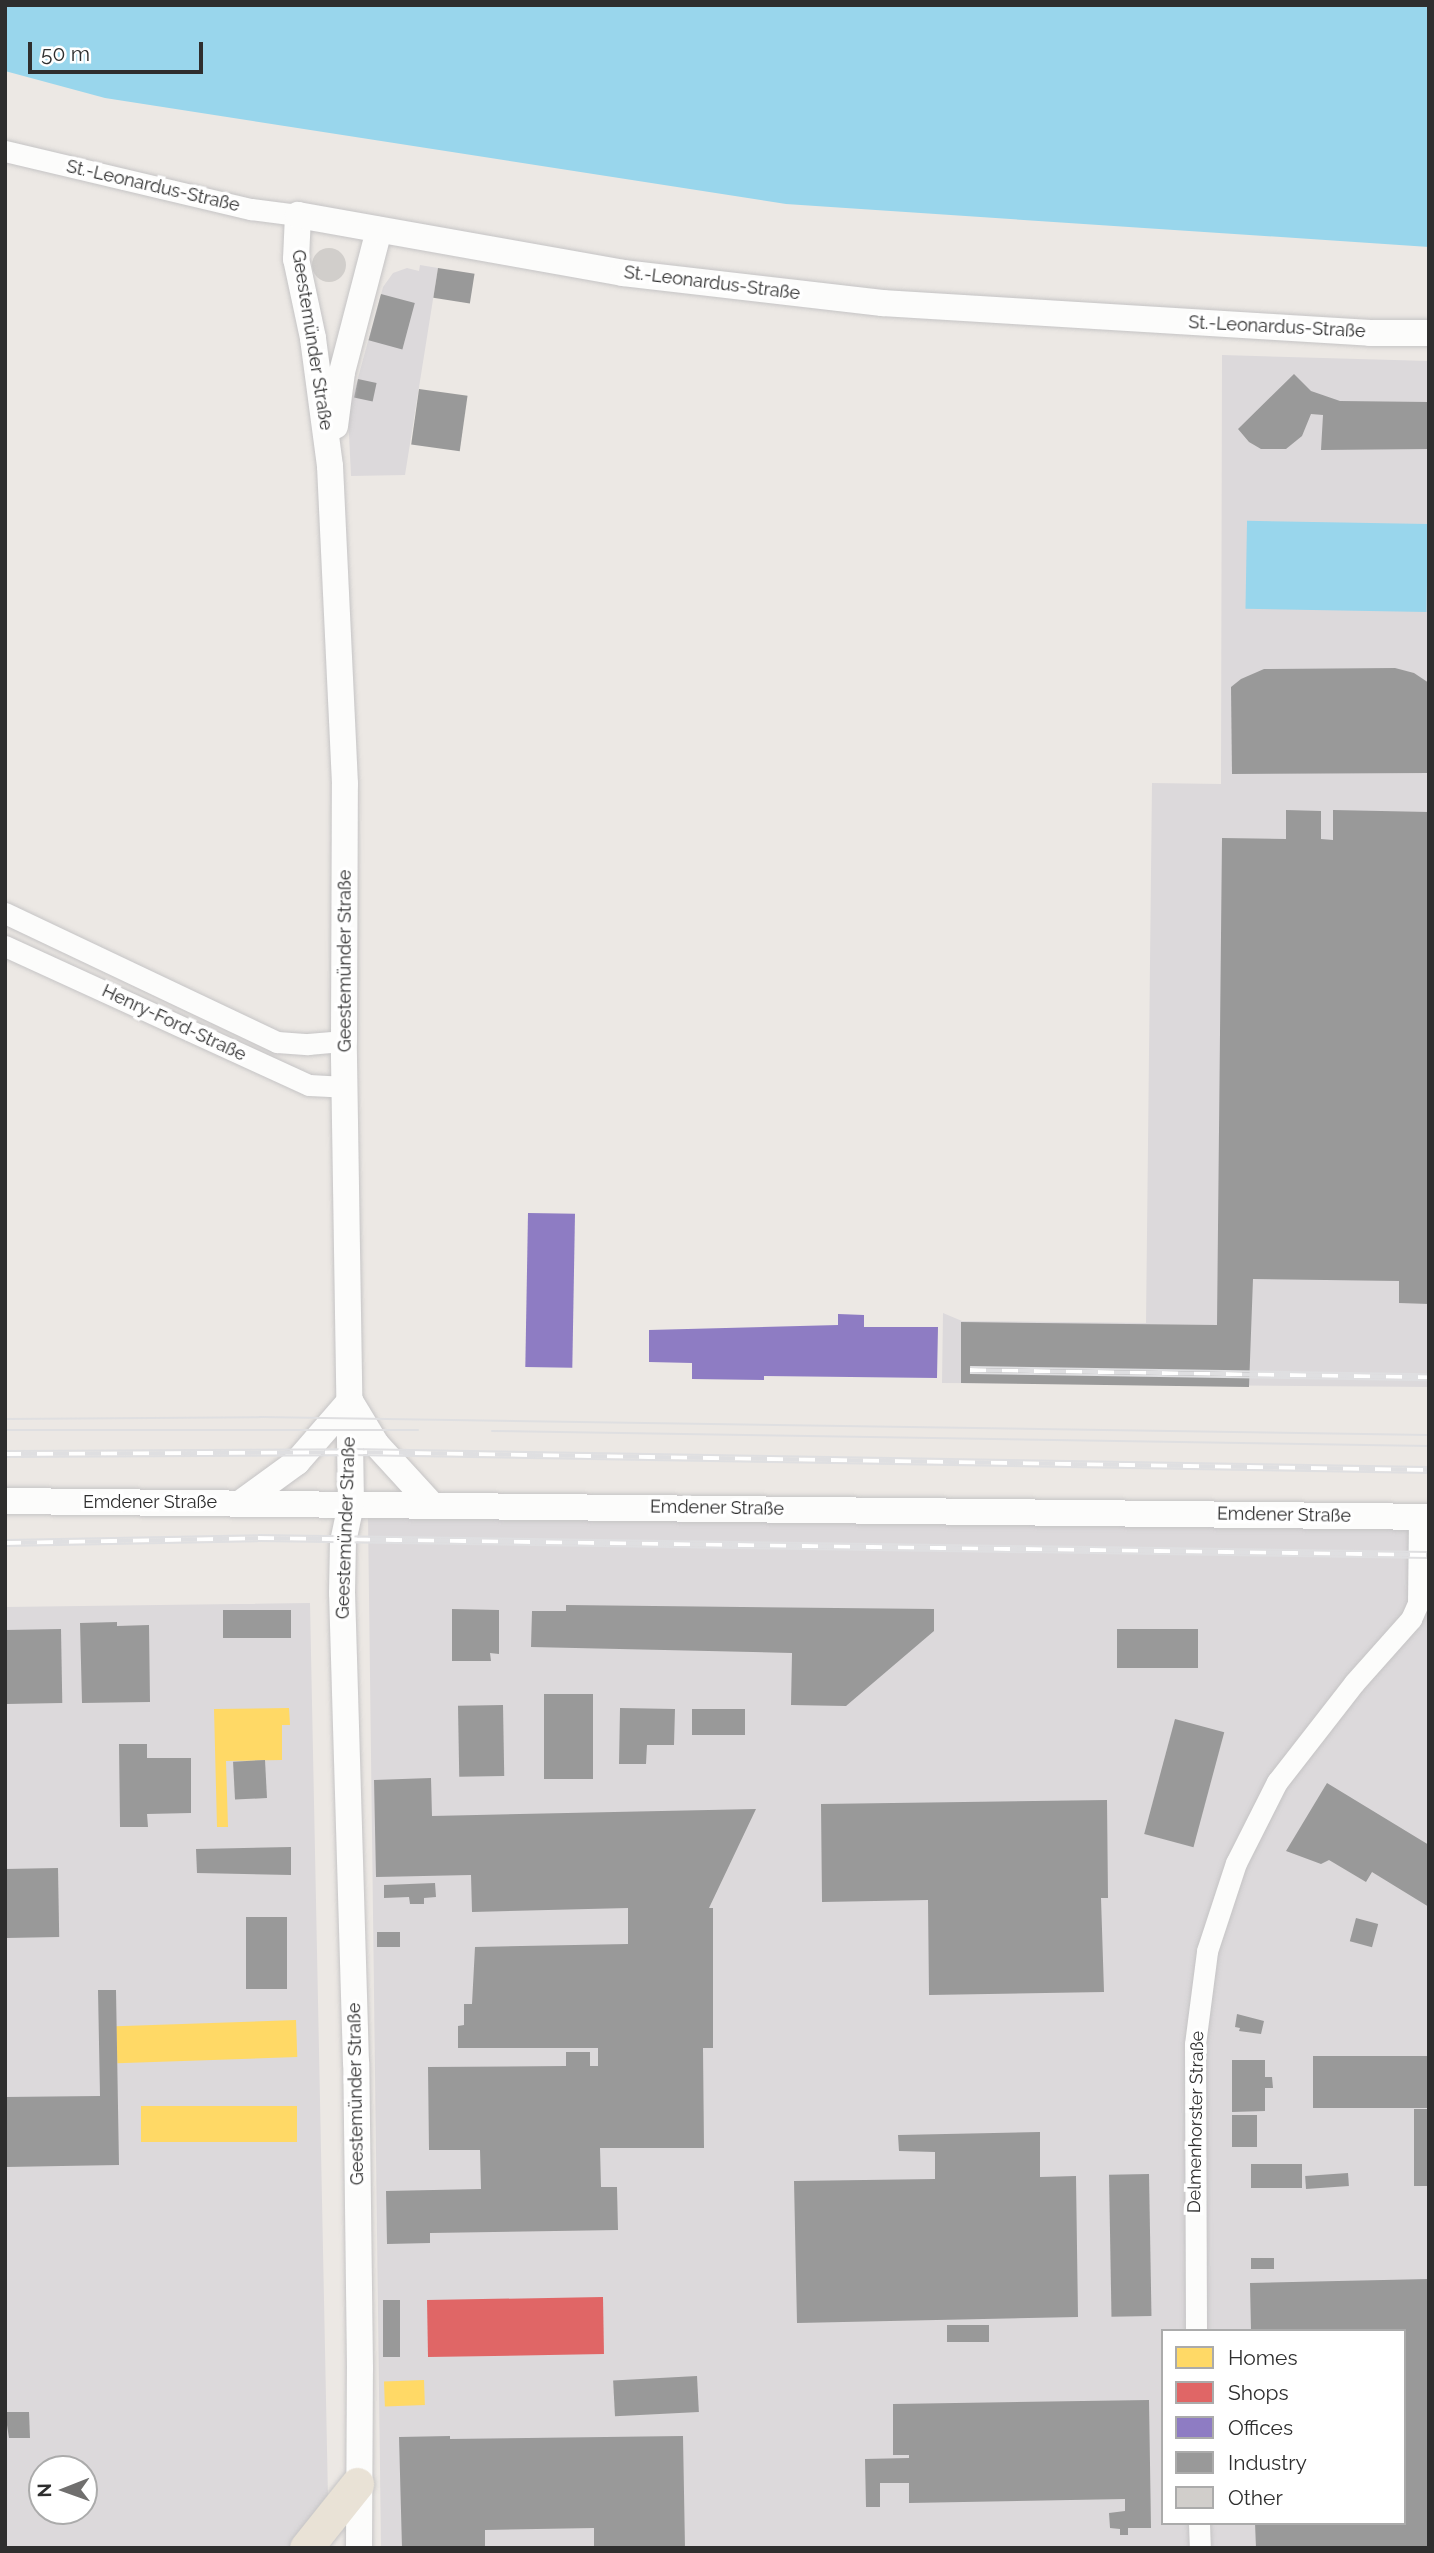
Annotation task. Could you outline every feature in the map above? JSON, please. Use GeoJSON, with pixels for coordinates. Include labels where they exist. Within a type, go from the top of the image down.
{"type":"FeatureCollection","features":[{"type":"Feature","properties":{"kind":"highway"},"geometry":{"type":"LineString","coordinates":[[306,2548],[357,2484]]}},
{"type":"Feature","properties":{"kind":"street","name":"St.-Leonardus-Straße"},"geometry":{"type":"LineString","coordinates":[[5,151],[251,209],[623,273],[882,303],[1343,331],[1429,333]]}},
{"type":"Feature","properties":{"kind":"street","name":"Geestemünder Straße"},"geometry":{"type":"LineString","coordinates":[[298,215],[296,259],[313,338],[330,466],[345,784],[344,1041],[351,1504],[343,1542],[342,1593],[356,2063],[360,2369],[357,2484],[359,2548]]}},
{"type":"Feature","properties":{"kind":"street","name":"Geestemünder Straße"},"geometry":{"type":"LineString","coordinates":[[330,466],[342,372],[379,230]]}},
{"type":"Feature","properties":{"kind":"street","name":"Henry-Ford-Straße"},"geometry":{"type":"LineString","coordinates":[[5,913],[276,1042],[344,1041]]}},
{"type":"Feature","properties":{"kind":"street","name":"Henry-Ford-Straße"},"geometry":{"type":"LineString","coordinates":[[5,946],[309,1085],[345,1087]]}},
{"type":"Feature","properties":{"kind":"street"},"geometry":{"type":"LineString","coordinates":[[242,1502],[297,1462],[350,1401],[376,1444],[431,1504]]}},
{"type":"Feature","properties":{"kind":"street","name":"Emdener Straße"},"geometry":{"type":"LineString","coordinates":[[5,1502],[242,1502],[1424,1517]]}},
{"type":"Feature","properties":{"kind":"street","name":"Delmenhorster Straße"},"geometry":{"type":"LineString","coordinates":[[1196,2329],[1195,2044],[1207,1951],[1236,1863],[1277,1782],[1354,1683],[1411,1619],[1418,1603],[1424,1517]]}},
{"type":"Feature","properties":{"kind":"street"},"geometry":{"type":"LineString","coordinates":[[1199,2525],[1200,2548]]}},
{"type":"Feature","properties":{"kind":"shaded area"},"geometry":{"type":"Polygon","coordinates":[[[420,265],[438,268],[405,475],[351,476],[348,414],[383,287],[393,273],[407,268],[419,271],[420,265]]]}},
{"type":"Feature","properties":{"kind":"shaded area"},"geometry":{"type":"Polygon","coordinates":[[[1222,355],[1429,361],[1429,1387],[942,1383],[943,1313],[962,1321],[1146,1323],[1152,783],[1221,784],[1222,355]]]}},
{"type":"Feature","properties":{"kind":"shaded area"},"geometry":{"type":"Polygon","coordinates":[[[1429,1516],[1429,2548],[381,2548],[368,1517],[1429,1516]]]}},
{"type":"Feature","properties":{"kind":"shaded area"},"geometry":{"type":"Polygon","coordinates":[[[310,1603],[329,2548],[5,2548],[5,1607],[310,1603]]]}},
{"type":"Feature","properties":{"kind":"water"},"geometry":{"type":"Polygon","coordinates":[[[5,5],[1429,5],[1429,247],[786,204],[105,98],[5,71],[5,5]]]}},
{"type":"Feature","properties":{"kind":"water"},"geometry":{"type":"Polygon","coordinates":[[[1247,521],[1428,524],[1426,612],[1245,609],[1247,521]]]}},
{"type":"Feature","properties":{"kind":"building: Homes"},"geometry":{"type":"Polygon","coordinates":[[[289,1708],[290,1725],[282,1725],[282,1760],[226,1761],[228,1827],[217,1827],[214,1709],[289,1708]]]}},
{"type":"Feature","properties":{"kind":"building: Homes"},"geometry":{"type":"Polygon","coordinates":[[[296,2020],[297,2057],[117,2063],[116,2026],[296,2020]]]}},
{"type":"Feature","properties":{"kind":"building: Homes"},"geometry":{"type":"Polygon","coordinates":[[[141,2106],[297,2106],[297,2142],[141,2142],[141,2106]]]}},
{"type":"Feature","properties":{"kind":"building: Homes"},"geometry":{"type":"Polygon","coordinates":[[[424,2380],[425,2405],[385,2406],[384,2381],[424,2380]]]}},
{"type":"Feature","properties":{"kind":"building: Shops"},"geometry":{"type":"Polygon","coordinates":[[[603,2297],[604,2354],[428,2357],[427,2300],[603,2297]]]}},
{"type":"Feature","properties":{"kind":"building: Offices"},"geometry":{"type":"Polygon","coordinates":[[[528,1213],[575,1214],[572,1368],[525,1367],[528,1213]]]}},
{"type":"Feature","properties":{"kind":"building: Offices"},"geometry":{"type":"Polygon","coordinates":[[[838,1314],[864,1315],[864,1327],[938,1327],[937,1378],[764,1376],[764,1380],[692,1379],[692,1363],[649,1362],[649,1330],[838,1325],[838,1314]]]}},
{"type":"Feature","properties":{"kind":"building: Industry"},"geometry":{"type":"Polygon","coordinates":[[[438,268],[475,274],[470,303],[433,298],[438,268]]]}},
{"type":"Feature","properties":{"kind":"building: Industry"},"geometry":{"type":"Polygon","coordinates":[[[381,294],[415,303],[402,349],[369,340],[381,294]]]}},
{"type":"Feature","properties":{"kind":"building: Industry"},"geometry":{"type":"Polygon","coordinates":[[[1294,374],[1311,391],[1340,401],[1429,402],[1429,449],[1321,450],[1323,415],[1311,414],[1302,436],[1286,449],[1261,449],[1249,442],[1238,429],[1294,374]]]}},
{"type":"Feature","properties":{"kind":"building: Industry"},"geometry":{"type":"Polygon","coordinates":[[[358,379],[377,383],[373,402],[354,398],[358,379]]]}},
{"type":"Feature","properties":{"kind":"building: Industry"},"geometry":{"type":"Polygon","coordinates":[[[419,389],[468,396],[460,451],[411,444],[419,389]]]}},
{"type":"Feature","properties":{"kind":"building: Industry"},"geometry":{"type":"Polygon","coordinates":[[[1395,668],[1414,673],[1429,683],[1429,773],[1232,774],[1231,687],[1241,679],[1264,669],[1395,668]]]}},
{"type":"Feature","properties":{"kind":"building: Industry"},"geometry":{"type":"Polygon","coordinates":[[[1286,810],[1321,811],[1321,839],[1333,840],[1333,810],[1429,812],[1429,1304],[1399,1303],[1399,1281],[1253,1279],[1249,1387],[961,1383],[961,1322],[1217,1325],[1222,838],[1286,839],[1286,810]]]}},
{"type":"Feature","properties":{"kind":"building: Industry"},"geometry":{"type":"Polygon","coordinates":[[[566,1605],[934,1609],[934,1631],[846,1706],[791,1705],[792,1653],[531,1647],[532,1611],[566,1611],[566,1605]]]}},
{"type":"Feature","properties":{"kind":"building: Industry"},"geometry":{"type":"Polygon","coordinates":[[[452,1609],[499,1610],[499,1654],[490,1653],[491,1661],[452,1661],[452,1609]]]}},
{"type":"Feature","properties":{"kind":"building: Industry"},"geometry":{"type":"Polygon","coordinates":[[[223,1610],[291,1610],[291,1638],[223,1638],[223,1610]]]}},
{"type":"Feature","properties":{"kind":"building: Industry"},"geometry":{"type":"Polygon","coordinates":[[[117,1622],[117,1626],[149,1625],[150,1702],[82,1703],[80,1623],[117,1622]]]}},
{"type":"Feature","properties":{"kind":"building: Industry"},"geometry":{"type":"Polygon","coordinates":[[[61,1629],[62,1703],[6,1704],[5,1630],[61,1629]]]}},
{"type":"Feature","properties":{"kind":"building: Industry"},"geometry":{"type":"Polygon","coordinates":[[[1117,1629],[1198,1629],[1198,1668],[1117,1668],[1117,1629]]]}},
{"type":"Feature","properties":{"kind":"building: Industry"},"geometry":{"type":"Polygon","coordinates":[[[544,1694],[593,1694],[593,1779],[544,1779],[544,1694]]]}},
{"type":"Feature","properties":{"kind":"building: Industry"},"geometry":{"type":"Polygon","coordinates":[[[503,1705],[504,1776],[459,1777],[458,1706],[503,1705]]]}},
{"type":"Feature","properties":{"kind":"building: Industry"},"geometry":{"type":"Polygon","coordinates":[[[620,1708],[675,1709],[674,1745],[647,1745],[646,1764],[619,1764],[620,1708]]]}},
{"type":"Feature","properties":{"kind":"building: Industry"},"geometry":{"type":"Polygon","coordinates":[[[692,1709],[745,1709],[745,1735],[692,1735],[692,1709]]]}},
{"type":"Feature","properties":{"kind":"building: Industry"},"geometry":{"type":"Polygon","coordinates":[[[1175,1719],[1224,1732],[1193,1847],[1144,1834],[1175,1719]]]}},
{"type":"Feature","properties":{"kind":"building: Industry"},"geometry":{"type":"Polygon","coordinates":[[[119,1744],[147,1744],[147,1758],[191,1758],[191,1813],[147,1814],[148,1827],[120,1827],[119,1744]]]}},
{"type":"Feature","properties":{"kind":"building: Industry"},"geometry":{"type":"Polygon","coordinates":[[[265,1760],[267,1798],[235,1800],[233,1762],[265,1760]]]}},
{"type":"Feature","properties":{"kind":"building: Industry"},"geometry":{"type":"Polygon","coordinates":[[[431,1778],[432,1816],[756,1809],[709,1908],[713,1908],[713,2048],[703,2048],[704,2148],[600,2148],[601,2187],[617,2187],[618,2230],[430,2233],[430,2243],[387,2244],[386,2191],[481,2189],[480,2150],[429,2150],[428,2067],[566,2066],[566,2052],[590,2052],[590,2066],[598,2066],[598,2048],[458,2048],[458,2026],[464,2025],[464,2004],[472,2004],[475,1947],[628,1944],[628,1908],[472,1912],[471,1875],[376,1877],[374,1780],[431,1778]]]}},
{"type":"Feature","properties":{"kind":"building: Industry"},"geometry":{"type":"Polygon","coordinates":[[[1327,1783],[1429,1845],[1429,1907],[1372,1872],[1366,1882],[1329,1860],[1321,1864],[1286,1851],[1327,1783]]]}},
{"type":"Feature","properties":{"kind":"building: Industry"},"geometry":{"type":"Polygon","coordinates":[[[1107,1800],[1108,1898],[1101,1898],[1104,1992],[929,1995],[928,1900],[822,1902],[821,1804],[1107,1800]]]}},
{"type":"Feature","properties":{"kind":"building: Industry"},"geometry":{"type":"Polygon","coordinates":[[[291,1847],[291,1875],[197,1873],[196,1849],[291,1847]]]}},
{"type":"Feature","properties":{"kind":"building: Industry"},"geometry":{"type":"Polygon","coordinates":[[[58,1868],[59,1937],[6,1938],[5,1869],[58,1868]]]}},
{"type":"Feature","properties":{"kind":"building: Industry"},"geometry":{"type":"Polygon","coordinates":[[[435,1883],[436,1897],[424,1898],[424,1904],[410,1904],[409,1897],[384,1898],[384,1885],[435,1883]]]}},
{"type":"Feature","properties":{"kind":"building: Industry"},"geometry":{"type":"Polygon","coordinates":[[[246,1917],[287,1917],[287,1989],[246,1989],[246,1917]]]}},
{"type":"Feature","properties":{"kind":"building: Industry"},"geometry":{"type":"Polygon","coordinates":[[[1356,1918],[1378,1924],[1372,1947],[1350,1941],[1356,1918]]]}},
{"type":"Feature","properties":{"kind":"building: Industry"},"geometry":{"type":"Polygon","coordinates":[[[377,1932],[400,1932],[400,1947],[377,1947],[377,1932]]]}},
{"type":"Feature","properties":{"kind":"building: Industry"},"geometry":{"type":"Polygon","coordinates":[[[98,1990],[116,1990],[119,2165],[5,2167],[5,2097],[100,2096],[98,1990]]]}},
{"type":"Feature","properties":{"kind":"building: Industry"},"geometry":{"type":"Polygon","coordinates":[[[1237,2014],[1264,2021],[1261,2034],[1239,2031],[1240,2028],[1235,2027],[1237,2014]]]}},
{"type":"Feature","properties":{"kind":"building: Industry"},"geometry":{"type":"Polygon","coordinates":[[[1313,2056],[1429,2056],[1429,2108],[1313,2108],[1313,2056]]]}},
{"type":"Feature","properties":{"kind":"building: Industry"},"geometry":{"type":"Polygon","coordinates":[[[1232,2060],[1265,2060],[1265,2077],[1272,2077],[1273,2088],[1265,2088],[1265,2111],[1232,2112],[1232,2060]]]}},
{"type":"Feature","properties":{"kind":"building: Industry"},"geometry":{"type":"Polygon","coordinates":[[[1414,2109],[1429,2109],[1429,2186],[1414,2186],[1414,2109]]]}},
{"type":"Feature","properties":{"kind":"building: Industry"},"geometry":{"type":"Polygon","coordinates":[[[1232,2115],[1257,2115],[1257,2147],[1232,2147],[1232,2115]]]}},
{"type":"Feature","properties":{"kind":"building: Industry"},"geometry":{"type":"Polygon","coordinates":[[[1040,2132],[1040,2177],[1076,2176],[1078,2317],[797,2323],[794,2181],[935,2179],[935,2152],[899,2151],[898,2135],[1040,2132]]]}},
{"type":"Feature","properties":{"kind":"building: Industry"},"geometry":{"type":"Polygon","coordinates":[[[1251,2164],[1302,2164],[1302,2188],[1251,2188],[1251,2164]]]}},
{"type":"Feature","properties":{"kind":"building: Industry"},"geometry":{"type":"Polygon","coordinates":[[[1348,2173],[1349,2186],[1306,2189],[1305,2176],[1348,2173]]]}},
{"type":"Feature","properties":{"kind":"building: Industry"},"geometry":{"type":"Polygon","coordinates":[[[1149,2174],[1151,2316],[1111,2317],[1109,2175],[1149,2174]]]}},
{"type":"Feature","properties":{"kind":"building: Industry"},"geometry":{"type":"Polygon","coordinates":[[[1251,2258],[1274,2258],[1274,2269],[1251,2269],[1251,2258]]]}},
{"type":"Feature","properties":{"kind":"building: Industry"},"geometry":{"type":"Polygon","coordinates":[[[1429,2279],[1429,2548],[1256,2548],[1255,2525],[1406,2525],[1406,2329],[1251,2329],[1250,2283],[1429,2279]]]}},
{"type":"Feature","properties":{"kind":"building: Industry"},"geometry":{"type":"Polygon","coordinates":[[[383,2300],[400,2300],[400,2357],[383,2357],[383,2300]]]}},
{"type":"Feature","properties":{"kind":"building: Industry"},"geometry":{"type":"Polygon","coordinates":[[[947,2325],[989,2325],[989,2342],[947,2342],[947,2325]]]}},
{"type":"Feature","properties":{"kind":"building: Industry"},"geometry":{"type":"Polygon","coordinates":[[[697,2376],[699,2412],[615,2416],[613,2380],[697,2376]]]}},
{"type":"Feature","properties":{"kind":"building: Industry"},"geometry":{"type":"Polygon","coordinates":[[[1149,2400],[1151,2528],[1128,2528],[1128,2535],[1120,2535],[1120,2529],[1110,2528],[1109,2513],[1125,2511],[1125,2499],[909,2503],[909,2483],[880,2483],[880,2507],[866,2507],[865,2459],[909,2458],[909,2455],[893,2455],[893,2404],[1149,2400]]]}},
{"type":"Feature","properties":{"kind":"building: Industry"},"geometry":{"type":"Polygon","coordinates":[[[5,2412],[29,2412],[30,2438],[9,2438],[5,2412]]]}},
{"type":"Feature","properties":{"kind":"building: Industry"},"geometry":{"type":"Polygon","coordinates":[[[450,2436],[450,2439],[683,2436],[685,2548],[594,2548],[594,2528],[485,2530],[485,2548],[402,2548],[399,2437],[450,2436]]]}},
{"type":"Feature","properties":{"kind":"building: Other"},"geometry":{"type":"Polygon","coordinates":[[[329,248],[341,253],[346,265],[341,277],[329,282],[317,277],[312,265],[317,253],[329,248]]]}},
{"type":"Feature","properties":{"kind":"tram line"},"geometry":{"type":"LineString","coordinates":[[5,1419],[260,1417],[1429,1435]]}},
{"type":"Feature","properties":{"kind":"tram line"},"geometry":{"type":"LineString","coordinates":[[5,1430],[418,1430]]}},
{"type":"Feature","properties":{"kind":"tram line"},"geometry":{"type":"LineString","coordinates":[[492,1431],[1429,1446]]}},
{"type":"Feature","properties":{"kind":"railway"},"geometry":{"type":"LineString","coordinates":[[970,1370],[1429,1377]]}},
{"type":"Feature","properties":{"kind":"railway"},"geometry":{"type":"LineString","coordinates":[[5,1454],[351,1452],[1429,1470]]}},
{"type":"Feature","properties":{"kind":"railway"},"geometry":{"type":"LineString","coordinates":[[5,1543],[258,1538],[1429,1555]]}}]}
